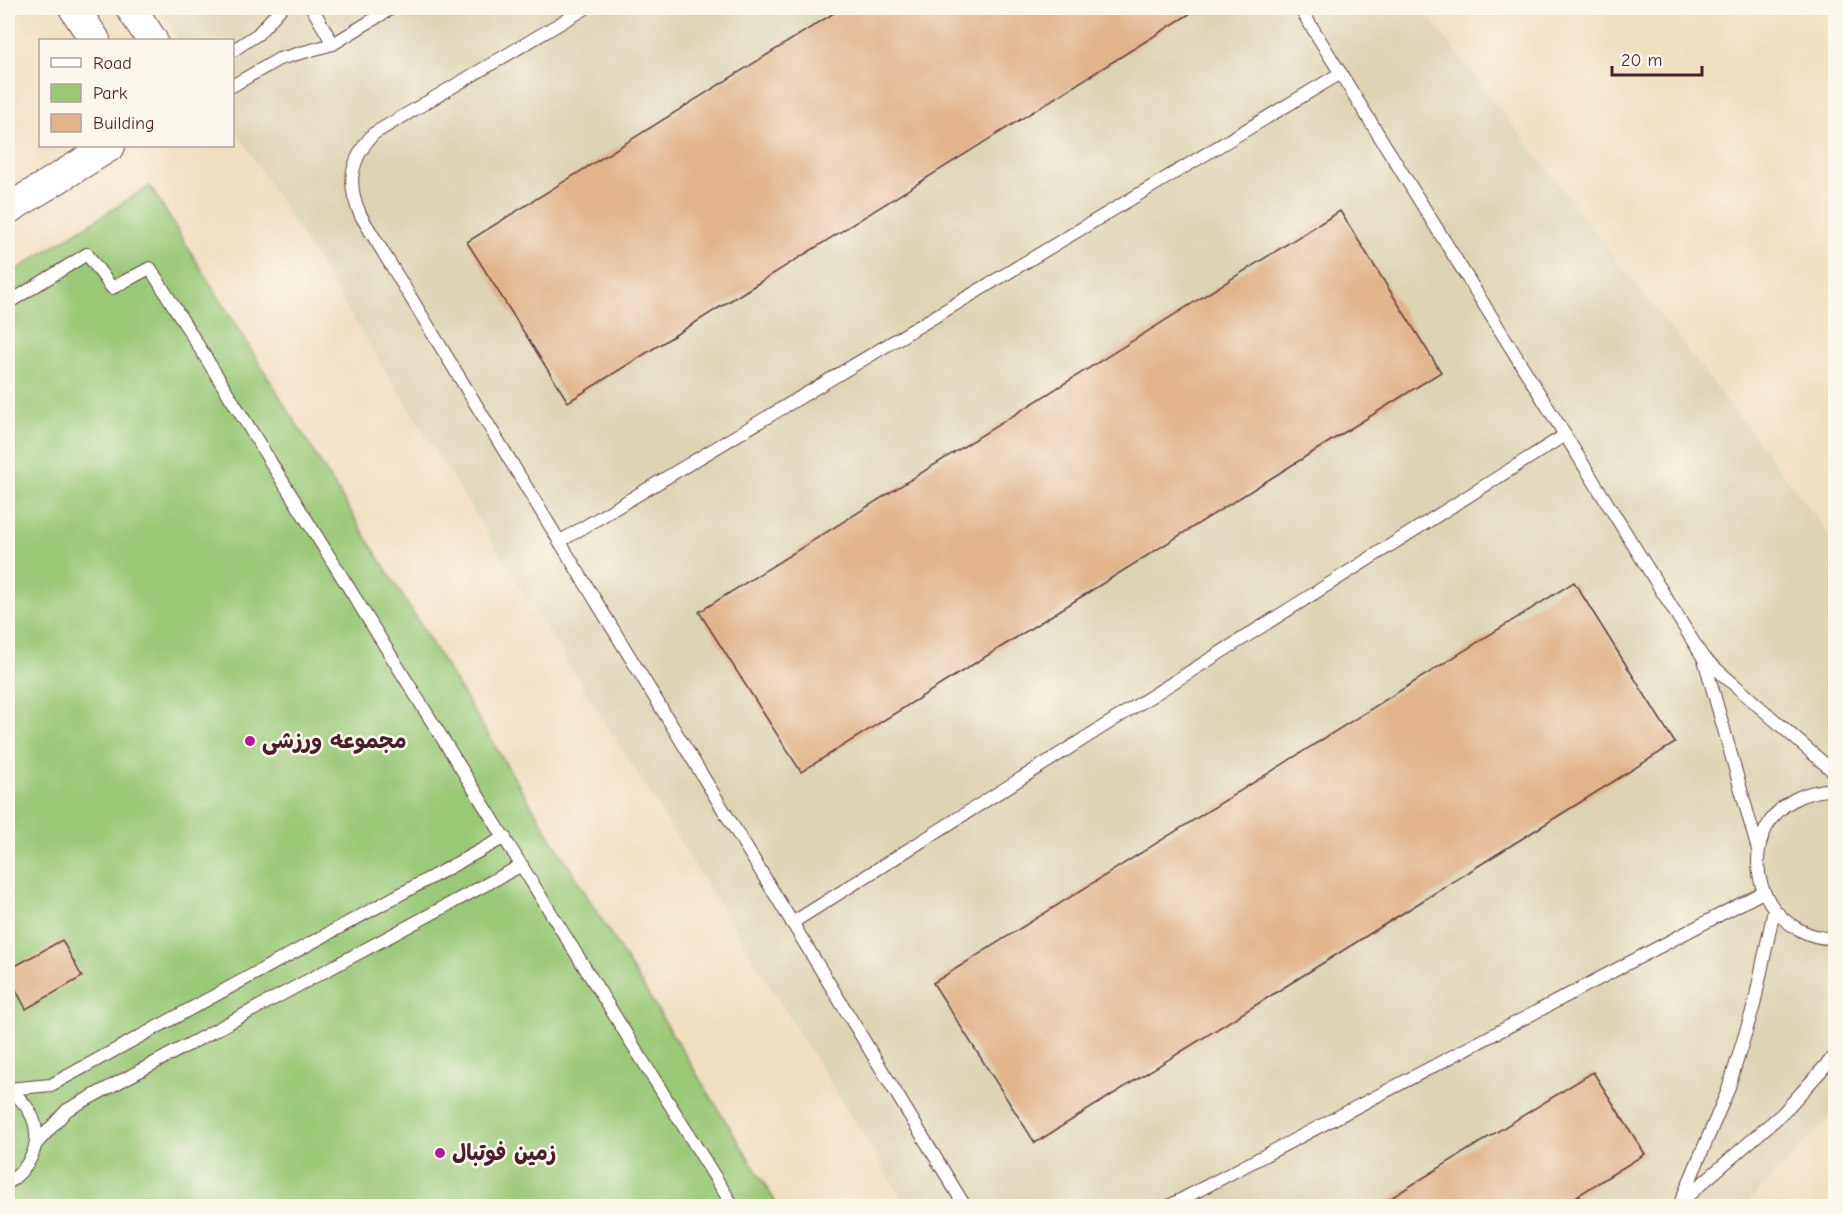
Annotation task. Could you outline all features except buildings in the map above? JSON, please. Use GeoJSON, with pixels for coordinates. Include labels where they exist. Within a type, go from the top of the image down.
{"type":"FeatureCollection","features":[{"type":"Feature","properties":{"kind":"street"},"geometry":{"type":"LineString","coordinates":[[74,8],[94,39]]}},
{"type":"Feature","properties":{"kind":"street"},"geometry":{"type":"LineString","coordinates":[[131,8],[151,39]]}},
{"type":"Feature","properties":{"kind":"street"},"geometry":{"type":"LineString","coordinates":[[8,209],[109,147]]}},
{"type":"Feature","properties":{"kind":"lane"},"geometry":{"type":"LineString","coordinates":[[234,50],[258,34],[281,8]]}},
{"type":"Feature","properties":{"kind":"lane"},"geometry":{"type":"LineString","coordinates":[[312,8],[333,44]]}},
{"type":"Feature","properties":{"kind":"lane"},"geometry":{"type":"LineString","coordinates":[[234,85],[279,59],[333,44],[392,8]]}},
{"type":"Feature","properties":{"kind":"lane"},"geometry":{"type":"LineString","coordinates":[[586,8],[373,134],[363,146],[352,172],[351,188],[354,202],[360,216],[965,1206]]}},
{"type":"Feature","properties":{"kind":"lane"},"geometry":{"type":"LineString","coordinates":[[1300,8],[1704,658],[1758,850],[1758,871],[1763,892],[1774,910],[1790,925],[1809,935],[1836,938]]}},
{"type":"Feature","properties":{"kind":"lane"},"geometry":{"type":"LineString","coordinates":[[559,542],[1341,73]]}},
{"type":"Feature","properties":{"kind":"lane"},"geometry":{"type":"LineString","coordinates":[[8,303],[87,254],[112,288],[150,268],[733,1206]]}},
{"type":"Feature","properties":{"kind":"lane"},"geometry":{"type":"LineString","coordinates":[[792,923],[1565,435]]}},
{"type":"Feature","properties":{"kind":"lane"},"geometry":{"type":"LineString","coordinates":[[1704,658],[1836,774]]}},
{"type":"Feature","properties":{"kind":"lane"},"geometry":{"type":"LineString","coordinates":[[1758,850],[1765,830],[1778,812],[1794,799],[1814,791],[1836,789]]}},
{"type":"Feature","properties":{"kind":"lane"},"geometry":{"type":"LineString","coordinates":[[8,1089],[51,1085],[505,837]]}},
{"type":"Feature","properties":{"kind":"lane"},"geometry":{"type":"LineString","coordinates":[[36,1144],[67,1110],[522,865]]}},
{"type":"Feature","properties":{"kind":"lane"},"geometry":{"type":"LineString","coordinates":[[1169,1206],[1763,892]]}},
{"type":"Feature","properties":{"kind":"lane"},"geometry":{"type":"LineString","coordinates":[[1678,1204],[1728,1090],[1754,1005],[1774,910]]}},
{"type":"Feature","properties":{"kind":"lane"},"geometry":{"type":"LineString","coordinates":[[1678,1204],[1783,1113],[1836,1054]]}},
{"type":"Feature","properties":{"kind":"lane"},"geometry":{"type":"LineString","coordinates":[[8,1089],[21,1098],[30,1111],[35,1127],[36,1144],[31,1159],[21,1173],[8,1183]]}},
{"type":"Feature","properties":{"kind":"shaded area"},"geometry":{"type":"Polygon","coordinates":[[[158,8],[1422,8],[1835,541],[1835,1111],[1745,1206],[907,1206],[234,128],[234,39],[178,39],[158,8]]]}},
{"type":"Feature","properties":{"kind":"green space","name":"مجموعه ورزشی"},"geometry":{"type":"Polygon","coordinates":[[[150,186],[778,1206],[8,1206],[8,275],[150,186]]]}},
{"type":"Feature","properties":{"kind":"place","name":"مجموعه ورزشی"},"geometry":{"type":"Point","coordinates":[250,741]}},
{"type":"Feature","properties":{"kind":"place","name":"زمین فوتبال"},"geometry":{"type":"Point","coordinates":[440,1153]}}]}
